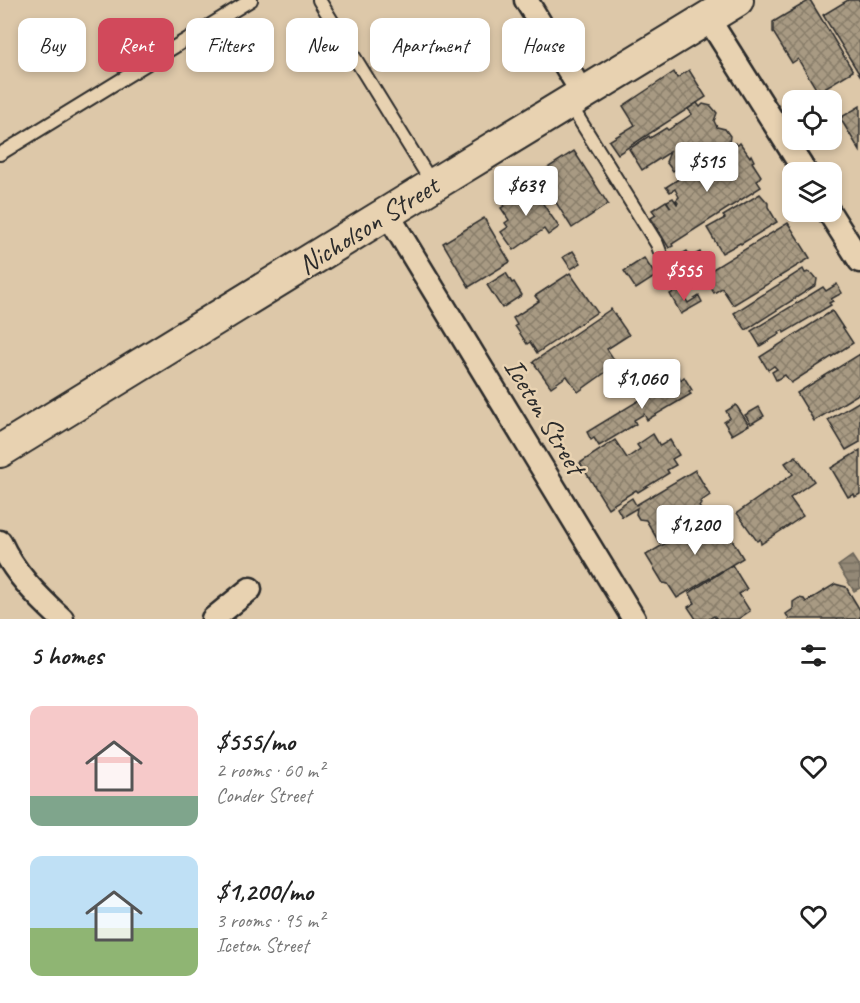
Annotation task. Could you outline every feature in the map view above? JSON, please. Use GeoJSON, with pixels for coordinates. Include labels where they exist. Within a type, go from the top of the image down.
{"type":"FeatureCollection","features":[{"type":"Feature","properties":{"kind":"street"},"geometry":{"type":"LineString","coordinates":[[526,0],[576,98]]}},
{"type":"Feature","properties":{"kind":"street","name":"Nicholson Street"},"geometry":{"type":"LineString","coordinates":[[0,452],[433,184],[737,0]]}},
{"type":"Feature","properties":{"kind":"street"},"geometry":{"type":"LineString","coordinates":[[708,18],[799,162]]}},
{"type":"Feature","properties":{"kind":"street","name":"Iceton Street"},"geometry":{"type":"LineString","coordinates":[[387,213],[634,619]]}},
{"type":"Feature","properties":{"kind":"street"},"geometry":{"type":"LineString","coordinates":[[835,222],[860,261]]}},
{"type":"Feature","properties":{"kind":"street"},"geometry":{"type":"LineString","coordinates":[[0,542],[4,552],[24,581],[62,619]]}},
{"type":"Feature","properties":{"kind":"street"},"geometry":{"type":"LineString","coordinates":[[0,565],[24,581]]}},
{"type":"Feature","properties":{"kind":"street"},"geometry":{"type":"LineString","coordinates":[[213,619],[250,589]]}},
{"type":"Feature","properties":{"kind":"lane"},"geometry":{"type":"LineString","coordinates":[[0,154],[251,0]]}},
{"type":"Feature","properties":{"kind":"lane"},"geometry":{"type":"LineString","coordinates":[[319,0],[433,184]]}},
{"type":"Feature","properties":{"kind":"lane"},"geometry":{"type":"LineString","coordinates":[[576,98],[657,244],[672,283]]}},
{"type":"Feature","properties":{"kind":"shaded area"},"geometry":{"type":"Polygon","coordinates":[[[852,556],[860,568],[860,588],[854,591],[838,566],[852,556]]]}},
{"type":"Feature","properties":{"kind":"building"},"geometry":{"type":"Polygon","coordinates":[[[810,0],[853,71],[821,90],[817,90],[798,59],[792,63],[773,32],[773,22],[810,0]]]}},
{"type":"Feature","properties":{"kind":"building"},"geometry":{"type":"Polygon","coordinates":[[[848,0],[860,0],[860,75],[823,15],[848,0]]]}},
{"type":"Feature","properties":{"kind":"building"},"geometry":{"type":"Polygon","coordinates":[[[689,70],[706,97],[618,154],[609,141],[635,125],[623,106],[674,72],[677,78],[689,70]]]}},
{"type":"Feature","properties":{"kind":"building"},"geometry":{"type":"Polygon","coordinates":[[[697,103],[700,107],[703,104],[711,106],[717,113],[714,121],[717,127],[725,129],[730,136],[729,143],[692,168],[690,166],[679,173],[676,169],[673,171],[666,162],[670,152],[642,170],[629,149],[649,136],[650,138],[666,128],[668,130],[692,114],[688,109],[697,103]]]}},
{"type":"Feature","properties":{"kind":"building"},"geometry":{"type":"Polygon","coordinates":[[[860,106],[860,151],[842,121],[842,117],[860,106]]]}},
{"type":"Feature","properties":{"kind":"building"},"geometry":{"type":"Polygon","coordinates":[[[735,143],[738,145],[740,143],[750,157],[751,155],[754,161],[752,162],[761,176],[757,181],[761,187],[669,248],[651,218],[656,215],[652,210],[666,201],[671,208],[667,201],[673,198],[678,203],[676,200],[679,197],[675,189],[670,192],[666,187],[735,143]]]}},
{"type":"Feature","properties":{"kind":"building"},"geometry":{"type":"Polygon","coordinates":[[[574,151],[608,204],[572,228],[538,174],[574,151]]]}},
{"type":"Feature","properties":{"kind":"building"},"geometry":{"type":"Polygon","coordinates":[[[528,182],[559,227],[548,235],[544,229],[514,250],[501,232],[508,227],[505,223],[509,220],[501,208],[504,206],[502,203],[528,182]]]}},
{"type":"Feature","properties":{"kind":"building"},"geometry":{"type":"Polygon","coordinates":[[[760,194],[768,203],[777,222],[722,253],[707,228],[760,194]]]}},
{"type":"Feature","properties":{"kind":"building"},"geometry":{"type":"Polygon","coordinates":[[[484,218],[510,262],[469,287],[443,243],[484,218]]]}},
{"type":"Feature","properties":{"kind":"building"},"geometry":{"type":"Polygon","coordinates":[[[788,223],[810,258],[733,305],[722,288],[714,293],[703,275],[788,223]]]}},
{"type":"Feature","properties":{"kind":"building"},"geometry":{"type":"Polygon","coordinates":[[[573,251],[581,263],[571,269],[563,257],[573,251]]]}},
{"type":"Feature","properties":{"kind":"building"},"geometry":{"type":"Polygon","coordinates":[[[687,251],[690,257],[700,252],[708,267],[686,279],[678,256],[687,251]]]}},
{"type":"Feature","properties":{"kind":"building"},"geometry":{"type":"Polygon","coordinates":[[[644,258],[656,276],[636,289],[624,271],[644,258]]]}},
{"type":"Feature","properties":{"kind":"building"},"geometry":{"type":"Polygon","coordinates":[[[803,269],[805,273],[813,274],[817,279],[816,285],[746,330],[734,313],[803,269]]]}},
{"type":"Feature","properties":{"kind":"building"},"geometry":{"type":"Polygon","coordinates":[[[506,273],[522,295],[502,308],[487,285],[506,273]]]}},
{"type":"Feature","properties":{"kind":"building"},"geometry":{"type":"Polygon","coordinates":[[[570,273],[597,312],[537,353],[530,342],[527,344],[515,326],[517,325],[513,318],[539,301],[535,296],[570,273]]]}},
{"type":"Feature","properties":{"kind":"building"},"geometry":{"type":"Polygon","coordinates":[[[837,284],[842,293],[831,299],[833,301],[829,303],[831,305],[784,333],[783,330],[779,332],[780,334],[760,346],[751,331],[823,287],[826,291],[837,284]]]}},
{"type":"Feature","properties":{"kind":"building"},"geometry":{"type":"Polygon","coordinates":[[[680,289],[688,303],[699,296],[702,302],[681,314],[670,294],[680,289]]]}},
{"type":"Feature","properties":{"kind":"building"},"geometry":{"type":"Polygon","coordinates":[[[611,309],[629,335],[607,349],[617,364],[578,392],[567,376],[551,387],[533,362],[611,309]]]}},
{"type":"Feature","properties":{"kind":"building"},"geometry":{"type":"Polygon","coordinates":[[[832,311],[853,343],[791,383],[785,375],[776,380],[772,372],[777,369],[774,366],[768,370],[760,357],[832,311]]]}},
{"type":"Feature","properties":{"kind":"building"},"geometry":{"type":"Polygon","coordinates":[[[860,354],[860,393],[814,421],[797,393],[860,354]]]}},
{"type":"Feature","properties":{"kind":"building"},"geometry":{"type":"Polygon","coordinates":[[[679,376],[681,380],[684,377],[692,390],[689,392],[691,394],[647,420],[644,414],[634,420],[636,424],[599,446],[594,438],[591,440],[587,432],[679,376]]]}},
{"type":"Feature","properties":{"kind":"building"},"geometry":{"type":"Polygon","coordinates":[[[860,401],[860,442],[846,450],[828,420],[860,401]]]}},
{"type":"Feature","properties":{"kind":"building"},"geometry":{"type":"Polygon","coordinates":[[[736,405],[749,425],[732,435],[724,422],[730,418],[726,411],[736,405]]]}},
{"type":"Feature","properties":{"kind":"building"},"geometry":{"type":"Polygon","coordinates":[[[759,407],[764,416],[751,424],[745,415],[759,407]]]}},
{"type":"Feature","properties":{"kind":"building"},"geometry":{"type":"Polygon","coordinates":[[[653,434],[660,446],[670,440],[679,455],[672,459],[676,465],[667,470],[669,473],[608,508],[580,463],[615,440],[627,458],[640,449],[637,445],[653,434]]]}},
{"type":"Feature","properties":{"kind":"building"},"geometry":{"type":"Polygon","coordinates":[[[860,450],[860,494],[848,497],[831,468],[860,450]]]}},
{"type":"Feature","properties":{"kind":"building"},"geometry":{"type":"Polygon","coordinates":[[[796,456],[814,481],[790,498],[803,516],[761,544],[760,539],[757,541],[737,513],[793,474],[785,463],[796,456]]]}},
{"type":"Feature","properties":{"kind":"building"},"geometry":{"type":"Polygon","coordinates":[[[695,470],[710,495],[700,502],[702,504],[699,506],[705,517],[660,544],[646,520],[639,519],[636,514],[637,508],[622,517],[617,508],[632,498],[636,505],[695,470]]]}},
{"type":"Feature","properties":{"kind":"building"},"geometry":{"type":"Polygon","coordinates":[[[716,513],[743,558],[677,598],[668,584],[663,583],[646,555],[716,513]]]}},
{"type":"Feature","properties":{"kind":"building"},"geometry":{"type":"Polygon","coordinates":[[[732,565],[747,589],[739,594],[750,611],[738,619],[713,619],[716,618],[714,616],[709,619],[696,619],[688,607],[695,603],[689,593],[732,565]]]}},
{"type":"Feature","properties":{"kind":"building"},"geometry":{"type":"Polygon","coordinates":[[[835,584],[846,587],[860,610],[860,619],[789,619],[786,614],[793,609],[793,602],[799,598],[806,602],[835,584]]]}}]}
